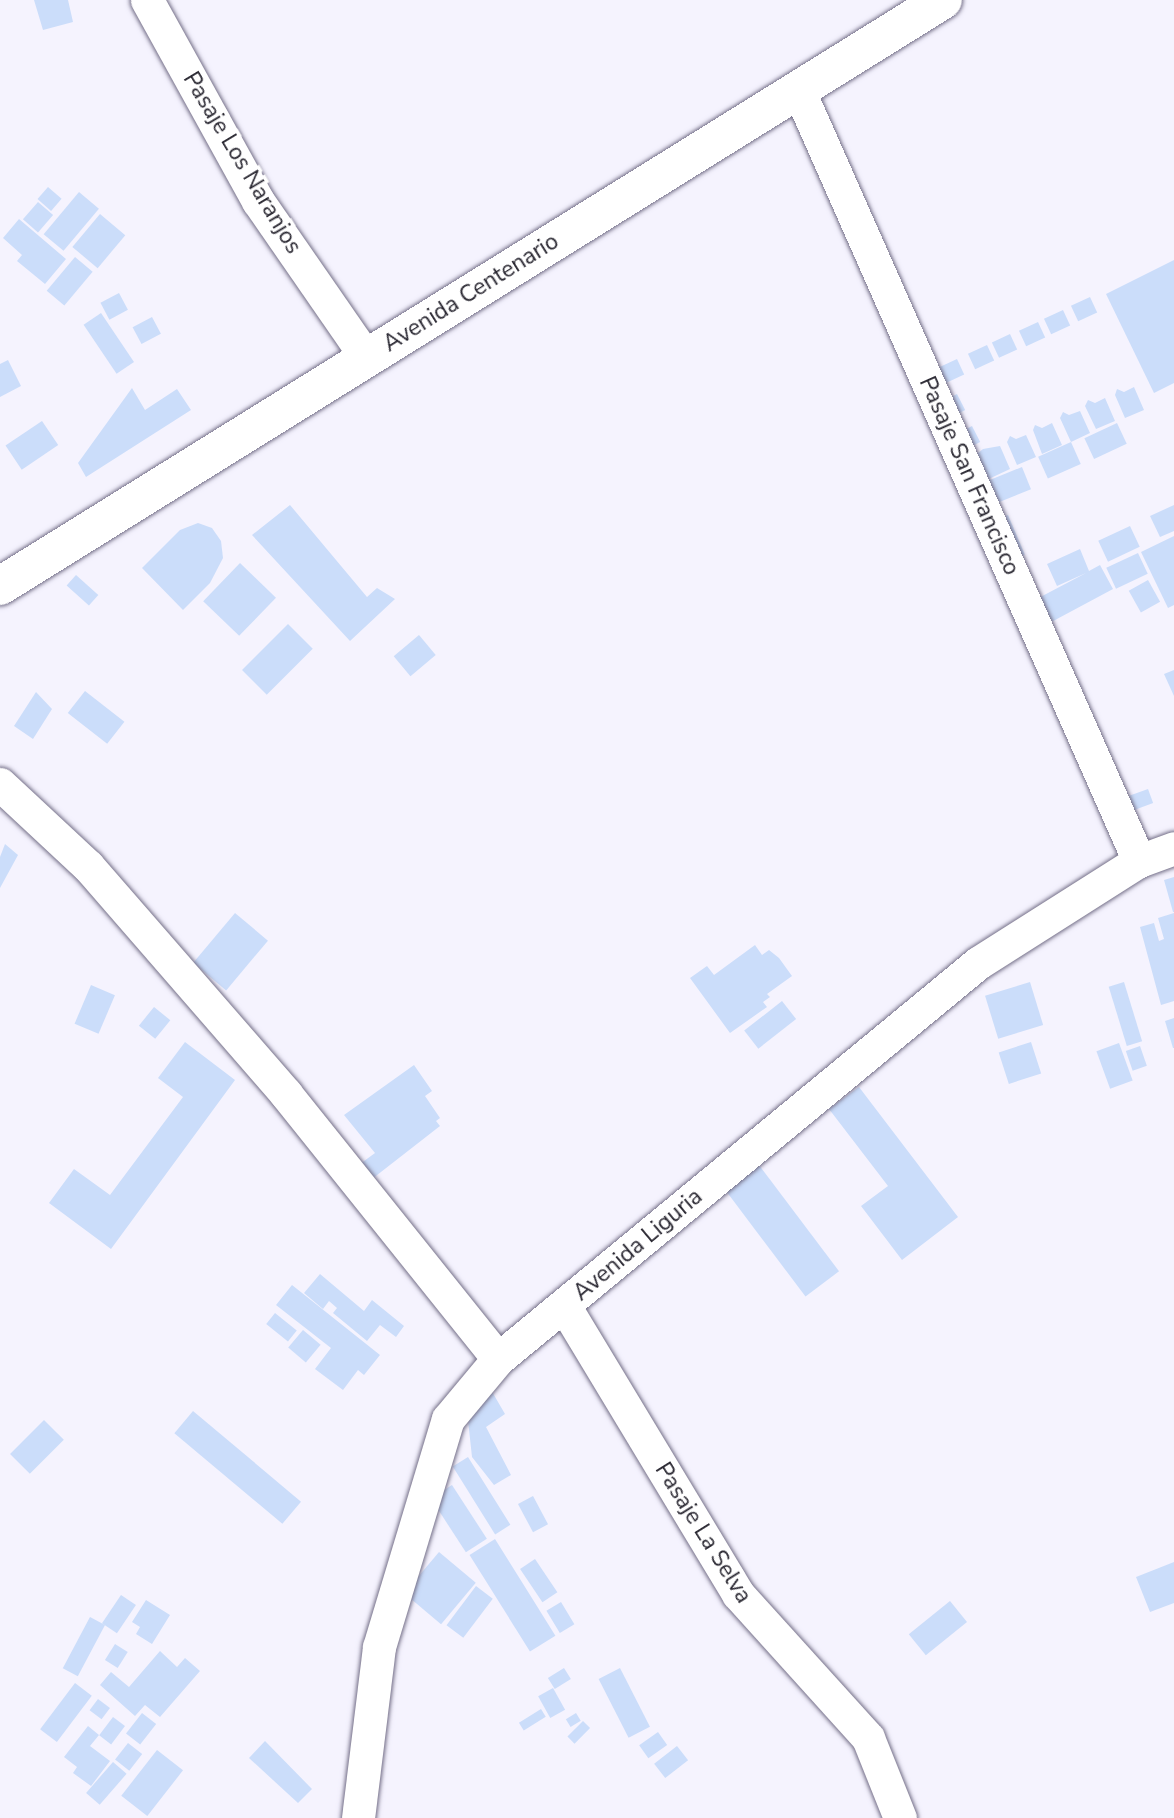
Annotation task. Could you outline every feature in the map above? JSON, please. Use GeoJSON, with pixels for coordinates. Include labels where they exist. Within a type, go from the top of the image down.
{"type":"FeatureCollection","features":[{"type":"Feature","properties":{"kind":"main road","name":"Avenida Centenario"},"geometry":{"type":"LineString","coordinates":[[0,586],[943,0]]}},
{"type":"Feature","properties":{"kind":"street","name":"Pasaje Los Naranjos"},"geometry":{"type":"LineString","coordinates":[[147,0],[258,201],[366,357]]}},
{"type":"Feature","properties":{"kind":"street","name":"Pasaje San Francisco"},"geometry":{"type":"LineString","coordinates":[[799,91],[1139,861]]}},
{"type":"Feature","properties":{"kind":"street"},"geometry":{"type":"LineString","coordinates":[[0,785],[88,866],[286,1094],[498,1359]]}},
{"type":"Feature","properties":{"kind":"street","name":"Avenida Liguria"},"geometry":{"type":"LineString","coordinates":[[358,1818],[379,1647],[448,1419],[498,1359],[565,1307],[978,963],[1139,861],[1174,848]]}},
{"type":"Feature","properties":{"kind":"street","name":"Pasaje La Selva"},"geometry":{"type":"LineString","coordinates":[[565,1307],[738,1594],[868,1738],[900,1818]]}},
{"type":"Feature","properties":{"kind":"building"},"geometry":{"type":"Polygon","coordinates":[[[34,0],[68,0],[73,22],[43,30],[34,0]]]}},
{"type":"Feature","properties":{"kind":"building"},"geometry":{"type":"Polygon","coordinates":[[[48,187],[62,199],[51,211],[38,199],[48,187]]]}},
{"type":"Feature","properties":{"kind":"building"},"geometry":{"type":"Polygon","coordinates":[[[79,192],[99,209],[64,251],[44,234],[79,192]]]}},
{"type":"Feature","properties":{"kind":"building"},"geometry":{"type":"Polygon","coordinates":[[[38,202],[53,215],[38,232],[23,219],[38,202]]]}},
{"type":"Feature","properties":{"kind":"building"},"geometry":{"type":"Polygon","coordinates":[[[100,214],[125,235],[98,268],[72,247],[100,214]]]}},
{"type":"Feature","properties":{"kind":"building"},"geometry":{"type":"Polygon","coordinates":[[[19,219],[66,259],[45,284],[17,261],[22,255],[3,238],[19,219]]]}},
{"type":"Feature","properties":{"kind":"building"},"geometry":{"type":"Polygon","coordinates":[[[75,257],[93,272],[64,305],[47,291],[75,257]]]}},
{"type":"Feature","properties":{"kind":"building"},"geometry":{"type":"Polygon","coordinates":[[[1174,260],[1174,383],[1154,393],[1106,294],[1174,260]]]}},
{"type":"Feature","properties":{"kind":"building"},"geometry":{"type":"Polygon","coordinates":[[[119,293],[128,310],[109,320],[100,303],[119,293]]]}},
{"type":"Feature","properties":{"kind":"building"},"geometry":{"type":"Polygon","coordinates":[[[1090,297],[1097,312],[1078,321],[1071,306],[1090,297]]]}},
{"type":"Feature","properties":{"kind":"building"},"geometry":{"type":"Polygon","coordinates":[[[1063,310],[1070,325],[1051,334],[1044,319],[1063,310]]]}},
{"type":"Feature","properties":{"kind":"building"},"geometry":{"type":"Polygon","coordinates":[[[101,313],[134,362],[117,374],[84,325],[101,313]]]}},
{"type":"Feature","properties":{"kind":"building"},"geometry":{"type":"Polygon","coordinates":[[[152,317],[161,334],[141,344],[133,327],[152,317]]]}},
{"type":"Feature","properties":{"kind":"building"},"geometry":{"type":"Polygon","coordinates":[[[1038,322],[1045,337],[1026,346],[1019,331],[1038,322]]]}},
{"type":"Feature","properties":{"kind":"building"},"geometry":{"type":"Polygon","coordinates":[[[1010,334],[1017,349],[999,358],[992,342],[1010,334]]]}},
{"type":"Feature","properties":{"kind":"building"},"geometry":{"type":"Polygon","coordinates":[[[987,345],[994,360],[975,369],[968,354],[987,345]]]}},
{"type":"Feature","properties":{"kind":"building"},"geometry":{"type":"Polygon","coordinates":[[[957,359],[964,374],[936,388],[929,372],[957,359]]]}},
{"type":"Feature","properties":{"kind":"building"},"geometry":{"type":"Polygon","coordinates":[[[8,360],[21,386],[0,397],[0,364],[8,360]]]}},
{"type":"Feature","properties":{"kind":"building"},"geometry":{"type":"Polygon","coordinates":[[[1134,387],[1144,410],[1125,418],[1115,395],[1117,389],[1124,392],[1134,387]]]}},
{"type":"Feature","properties":{"kind":"building"},"geometry":{"type":"Polygon","coordinates":[[[132,388],[145,410],[177,389],[191,410],[86,477],[78,463],[132,388]]]}},
{"type":"Feature","properties":{"kind":"building"},"geometry":{"type":"Polygon","coordinates":[[[957,394],[965,410],[949,418],[941,402],[957,394]]]}},
{"type":"Feature","properties":{"kind":"building"},"geometry":{"type":"Polygon","coordinates":[[[1105,398],[1115,421],[1096,429],[1085,406],[1088,400],[1095,403],[1105,398]]]}},
{"type":"Feature","properties":{"kind":"building"},"geometry":{"type":"Polygon","coordinates":[[[1080,411],[1090,433],[1071,442],[1060,418],[1063,412],[1069,415],[1080,411]]]}},
{"type":"Feature","properties":{"kind":"building"},"geometry":{"type":"Polygon","coordinates":[[[42,421],[58,445],[22,470],[6,446],[42,421]]]}},
{"type":"Feature","properties":{"kind":"building"},"geometry":{"type":"Polygon","coordinates":[[[1052,423],[1062,445],[1042,454],[1033,430],[1035,425],[1042,428],[1052,423]]]}},
{"type":"Feature","properties":{"kind":"building"},"geometry":{"type":"Polygon","coordinates":[[[1117,423],[1127,444],[1094,459],[1084,438],[1117,423]]]}},
{"type":"Feature","properties":{"kind":"building"},"geometry":{"type":"Polygon","coordinates":[[[972,426],[980,442],[965,450],[957,434],[972,426]]]}},
{"type":"Feature","properties":{"kind":"building"},"geometry":{"type":"Polygon","coordinates":[[[1026,435],[1036,457],[1017,465],[1007,442],[1010,436],[1016,439],[1026,435]]]}},
{"type":"Feature","properties":{"kind":"building"},"geometry":{"type":"Polygon","coordinates":[[[1071,442],[1081,464],[1048,479],[1038,457],[1071,442]]]}},
{"type":"Feature","properties":{"kind":"building"},"geometry":{"type":"Polygon","coordinates":[[[1000,446],[1010,469],[978,484],[967,462],[983,449],[1000,446]]]}},
{"type":"Feature","properties":{"kind":"building"},"geometry":{"type":"Polygon","coordinates":[[[1022,467],[1031,489],[998,503],[989,480],[1022,467]]]}},
{"type":"Feature","properties":{"kind":"building"},"geometry":{"type":"Polygon","coordinates":[[[290,505],[367,597],[377,588],[395,599],[350,641],[252,535],[290,505]]]}},
{"type":"Feature","properties":{"kind":"building"},"geometry":{"type":"Polygon","coordinates":[[[1174,505],[1174,531],[1160,537],[1150,516],[1174,505]]]}},
{"type":"Feature","properties":{"kind":"building"},"geometry":{"type":"Polygon","coordinates":[[[1008,515],[1025,555],[1009,561],[992,522],[1008,515]]]}},
{"type":"Feature","properties":{"kind":"building"},"geometry":{"type":"Polygon","coordinates":[[[198,523],[212,528],[221,541],[223,558],[210,583],[183,610],[142,568],[180,530],[198,523]]]}},
{"type":"Feature","properties":{"kind":"building"},"geometry":{"type":"Polygon","coordinates":[[[1130,526],[1140,547],[1108,562],[1098,541],[1130,526]]]}},
{"type":"Feature","properties":{"kind":"building"},"geometry":{"type":"Polygon","coordinates":[[[1174,536],[1174,605],[1168,608],[1141,552],[1174,536]]]}},
{"type":"Feature","properties":{"kind":"building"},"geometry":{"type":"Polygon","coordinates":[[[1080,549],[1089,571],[1100,565],[1113,589],[1042,627],[1029,603],[1086,573],[1057,586],[1047,564],[1080,549]]]}},
{"type":"Feature","properties":{"kind":"building"},"geometry":{"type":"Polygon","coordinates":[[[1138,553],[1148,574],[1116,589],[1106,568],[1138,553]]]}},
{"type":"Feature","properties":{"kind":"building"},"geometry":{"type":"Polygon","coordinates":[[[240,563],[276,598],[239,636],[203,601],[240,563]]]}},
{"type":"Feature","properties":{"kind":"building"},"geometry":{"type":"Polygon","coordinates":[[[76,575],[98,595],[89,605],[67,585],[76,575]]]}},
{"type":"Feature","properties":{"kind":"building"},"geometry":{"type":"Polygon","coordinates":[[[1148,580],[1160,602],[1141,613],[1129,591],[1148,580]]]}},
{"type":"Feature","properties":{"kind":"building"},"geometry":{"type":"Polygon","coordinates":[[[288,624],[313,649],[267,695],[242,670],[288,624]]]}},
{"type":"Feature","properties":{"kind":"building"},"geometry":{"type":"Polygon","coordinates":[[[419,635],[436,655],[410,676],[394,656],[419,635]]]}},
{"type":"Feature","properties":{"kind":"building"},"geometry":{"type":"Polygon","coordinates":[[[1174,670],[1174,696],[1164,674],[1174,670]]]}},
{"type":"Feature","properties":{"kind":"building"},"geometry":{"type":"Polygon","coordinates":[[[85,691],[124,722],[107,744],[68,713],[85,691]]]}},
{"type":"Feature","properties":{"kind":"building"},"geometry":{"type":"Polygon","coordinates":[[[36,692],[52,709],[33,739],[14,726],[36,692]]]}},
{"type":"Feature","properties":{"kind":"building"},"geometry":{"type":"Polygon","coordinates":[[[1148,789],[1153,803],[1134,810],[1129,796],[1148,789]]]}},
{"type":"Feature","properties":{"kind":"building"},"geometry":{"type":"Polygon","coordinates":[[[5,844],[18,855],[0,888],[0,857],[5,844]]]}},
{"type":"Feature","properties":{"kind":"building"},"geometry":{"type":"Polygon","coordinates":[[[1174,877],[1174,912],[1173,912],[1164,880],[1174,877]]]}},
{"type":"Feature","properties":{"kind":"building"},"geometry":{"type":"Polygon","coordinates":[[[235,913],[268,941],[226,990],[193,963],[235,913]]]}},
{"type":"Feature","properties":{"kind":"building"},"geometry":{"type":"Polygon","coordinates":[[[1174,913],[1174,1001],[1161,1005],[1140,927],[1154,923],[1159,941],[1164,939],[1158,918],[1174,913]]]}},
{"type":"Feature","properties":{"kind":"building"},"geometry":{"type":"Polygon","coordinates":[[[755,945],[762,955],[769,950],[779,958],[792,976],[767,994],[770,997],[763,1002],[767,1007],[730,1033],[690,978],[707,966],[714,975],[755,945]]]}},
{"type":"Feature","properties":{"kind":"building"},"geometry":{"type":"Polygon","coordinates":[[[1030,982],[1043,1025],[998,1039],[985,996],[1030,982]]]}},
{"type":"Feature","properties":{"kind":"building"},"geometry":{"type":"Polygon","coordinates":[[[1124,982],[1142,1041],[1127,1046],[1109,987],[1124,982]]]}},
{"type":"Feature","properties":{"kind":"building"},"geometry":{"type":"Polygon","coordinates":[[[91,985],[115,995],[99,1034],[75,1024],[91,985]]]}},
{"type":"Feature","properties":{"kind":"building"},"geometry":{"type":"Polygon","coordinates":[[[782,1001],[796,1019],[758,1049],[744,1031],[782,1001]]]}},
{"type":"Feature","properties":{"kind":"building"},"geometry":{"type":"Polygon","coordinates":[[[154,1007],[170,1020],[155,1039],[139,1026],[154,1007]]]}},
{"type":"Feature","properties":{"kind":"building"},"geometry":{"type":"Polygon","coordinates":[[[1174,1018],[1174,1048],[1173,1048],[1165,1021],[1174,1018]]]}},
{"type":"Feature","properties":{"kind":"building"},"geometry":{"type":"Polygon","coordinates":[[[185,1042],[235,1080],[111,1249],[49,1203],[74,1169],[110,1195],[183,1097],[158,1078],[185,1042]]]}},
{"type":"Feature","properties":{"kind":"building"},"geometry":{"type":"Polygon","coordinates":[[[1031,1042],[1041,1073],[1009,1084],[999,1053],[1031,1042]]]}},
{"type":"Feature","properties":{"kind":"building"},"geometry":{"type":"Polygon","coordinates":[[[1119,1043],[1133,1081],[1110,1089],[1096,1051],[1119,1043]]]}},
{"type":"Feature","properties":{"kind":"building"},"geometry":{"type":"Polygon","coordinates":[[[1140,1046],[1147,1066],[1133,1071],[1126,1051],[1140,1046]]]}},
{"type":"Feature","properties":{"kind":"building"},"geometry":{"type":"Polygon","coordinates":[[[414,1065],[432,1091],[425,1096],[440,1118],[436,1121],[440,1126],[372,1179],[360,1164],[375,1153],[344,1115],[414,1065]]]}},
{"type":"Feature","properties":{"kind":"building"},"geometry":{"type":"Polygon","coordinates":[[[859,1087],[958,1217],[902,1260],[861,1206],[888,1186],[829,1109],[859,1087]]]}},
{"type":"Feature","properties":{"kind":"building"},"geometry":{"type":"Polygon","coordinates":[[[759,1165],[839,1271],[805,1296],[725,1190],[759,1165]]]}},
{"type":"Feature","properties":{"kind":"building"},"geometry":{"type":"Polygon","coordinates":[[[320,1274],[364,1311],[372,1300],[404,1326],[396,1337],[380,1325],[367,1341],[333,1313],[337,1308],[329,1301],[323,1309],[304,1293],[320,1274]]]}},
{"type":"Feature","properties":{"kind":"building"},"geometry":{"type":"Polygon","coordinates":[[[292,1285],[380,1355],[364,1375],[358,1370],[343,1390],[315,1369],[331,1348],[276,1305],[292,1285]]]}},
{"type":"Feature","properties":{"kind":"building"},"geometry":{"type":"Polygon","coordinates":[[[275,1313],[297,1331],[288,1342],[266,1324],[275,1313]]]}},
{"type":"Feature","properties":{"kind":"building"},"geometry":{"type":"Polygon","coordinates":[[[303,1330],[321,1345],[306,1362],[288,1348],[303,1330]]]}},
{"type":"Feature","properties":{"kind":"building"},"geometry":{"type":"Polygon","coordinates":[[[487,1383],[505,1414],[486,1427],[511,1475],[494,1485],[472,1457],[466,1402],[487,1383]]]}},
{"type":"Feature","properties":{"kind":"building"},"geometry":{"type":"Polygon","coordinates":[[[193,1411],[301,1502],[282,1524],[174,1433],[193,1411]]]}},
{"type":"Feature","properties":{"kind":"building"},"geometry":{"type":"Polygon","coordinates":[[[44,1420],[64,1440],[30,1474],[10,1454],[44,1420]]]}},
{"type":"Feature","properties":{"kind":"building"},"geometry":{"type":"Polygon","coordinates":[[[468,1457],[510,1525],[495,1534],[453,1467],[468,1457]]]}},
{"type":"Feature","properties":{"kind":"building"},"geometry":{"type":"Polygon","coordinates":[[[452,1485],[487,1539],[466,1552],[431,1499],[452,1485]]]}},
{"type":"Feature","properties":{"kind":"building"},"geometry":{"type":"Polygon","coordinates":[[[533,1496],[548,1524],[533,1532],[518,1504],[533,1496]]]}},
{"type":"Feature","properties":{"kind":"building"},"geometry":{"type":"Polygon","coordinates":[[[495,1539],[555,1636],[530,1652],[470,1555],[495,1539]]]}},
{"type":"Feature","properties":{"kind":"building"},"geometry":{"type":"Polygon","coordinates":[[[439,1552],[476,1583],[441,1624],[404,1593],[439,1552]]]}},
{"type":"Feature","properties":{"kind":"building"},"geometry":{"type":"Polygon","coordinates":[[[535,1559],[557,1592],[542,1602],[520,1569],[535,1559]]]}},
{"type":"Feature","properties":{"kind":"building"},"geometry":{"type":"Polygon","coordinates":[[[1174,1562],[1174,1603],[1150,1612],[1136,1577],[1174,1562]]]}},
{"type":"Feature","properties":{"kind":"building"},"geometry":{"type":"Polygon","coordinates":[[[476,1586],[493,1599],[463,1638],[447,1625],[476,1586]]]}},
{"type":"Feature","properties":{"kind":"building"},"geometry":{"type":"Polygon","coordinates":[[[121,1595],[136,1605],[117,1633],[102,1623],[121,1595]]]}},
{"type":"Feature","properties":{"kind":"building"},"geometry":{"type":"Polygon","coordinates":[[[146,1600],[170,1615],[152,1644],[136,1634],[140,1627],[132,1622],[146,1600]]]}},
{"type":"Feature","properties":{"kind":"building"},"geometry":{"type":"Polygon","coordinates":[[[950,1601],[967,1622],[926,1655],[909,1634],[950,1601]]]}},
{"type":"Feature","properties":{"kind":"building"},"geometry":{"type":"Polygon","coordinates":[[[561,1602],[574,1624],[560,1633],[546,1611],[561,1602]]]}},
{"type":"Feature","properties":{"kind":"building"},"geometry":{"type":"Polygon","coordinates":[[[90,1617],[105,1625],[78,1676],[63,1668],[90,1617]]]}},
{"type":"Feature","properties":{"kind":"building"},"geometry":{"type":"Polygon","coordinates":[[[115,1644],[128,1652],[118,1668],[105,1660],[115,1644]]]}},
{"type":"Feature","properties":{"kind":"building"},"geometry":{"type":"Polygon","coordinates":[[[160,1651],[177,1667],[185,1658],[200,1671],[160,1717],[145,1705],[135,1716],[100,1685],[111,1672],[129,1687],[160,1651]]]}},
{"type":"Feature","properties":{"kind":"building"},"geometry":{"type":"Polygon","coordinates":[[[564,1668],[571,1679],[555,1689],[548,1678],[564,1668]]]}},
{"type":"Feature","properties":{"kind":"building"},"geometry":{"type":"Polygon","coordinates":[[[620,1668],[650,1727],[629,1738],[599,1679],[620,1668]]]}},
{"type":"Feature","properties":{"kind":"building"},"geometry":{"type":"Polygon","coordinates":[[[75,1683],[92,1696],[57,1742],[40,1729],[75,1683]]]}},
{"type":"Feature","properties":{"kind":"building"},"geometry":{"type":"Polygon","coordinates":[[[553,1688],[565,1710],[550,1718],[538,1696],[553,1688]]]}},
{"type":"Feature","properties":{"kind":"building"},"geometry":{"type":"Polygon","coordinates":[[[98,1699],[110,1708],[102,1719],[90,1710],[98,1699]]]}},
{"type":"Feature","properties":{"kind":"building"},"geometry":{"type":"Polygon","coordinates":[[[541,1709],[546,1717],[524,1730],[519,1723],[541,1709]]]}},
{"type":"Feature","properties":{"kind":"building"},"geometry":{"type":"Polygon","coordinates":[[[142,1713],[156,1724],[140,1745],[126,1733],[142,1713]]]}},
{"type":"Feature","properties":{"kind":"building"},"geometry":{"type":"Polygon","coordinates":[[[576,1713],[581,1721],[571,1727],[566,1719],[576,1713]]]}},
{"type":"Feature","properties":{"kind":"building"},"geometry":{"type":"Polygon","coordinates":[[[113,1717],[125,1726],[111,1744],[99,1735],[113,1717]]]}},
{"type":"Feature","properties":{"kind":"building"},"geometry":{"type":"Polygon","coordinates":[[[583,1721],[590,1728],[575,1744],[567,1737],[583,1721]]]}},
{"type":"Feature","properties":{"kind":"building"},"geometry":{"type":"Polygon","coordinates":[[[88,1726],[99,1735],[90,1746],[110,1761],[91,1786],[73,1773],[77,1767],[64,1757],[88,1726]]]}},
{"type":"Feature","properties":{"kind":"building"},"geometry":{"type":"Polygon","coordinates":[[[658,1732],[667,1745],[648,1758],[639,1745],[658,1732]]]}},
{"type":"Feature","properties":{"kind":"building"},"geometry":{"type":"Polygon","coordinates":[[[265,1741],[312,1789],[298,1803],[249,1758],[265,1741]]]}},
{"type":"Feature","properties":{"kind":"building"},"geometry":{"type":"Polygon","coordinates":[[[128,1743],[142,1754],[129,1771],[115,1760],[128,1743]]]}},
{"type":"Feature","properties":{"kind":"building"},"geometry":{"type":"Polygon","coordinates":[[[677,1746],[688,1760],[665,1778],[654,1764],[677,1746]]]}},
{"type":"Feature","properties":{"kind":"building"},"geometry":{"type":"Polygon","coordinates":[[[157,1750],[183,1770],[147,1816],[121,1796],[157,1750]]]}},
{"type":"Feature","properties":{"kind":"building"},"geometry":{"type":"Polygon","coordinates":[[[113,1762],[127,1774],[100,1805],[86,1793],[113,1762]]]}}]}
